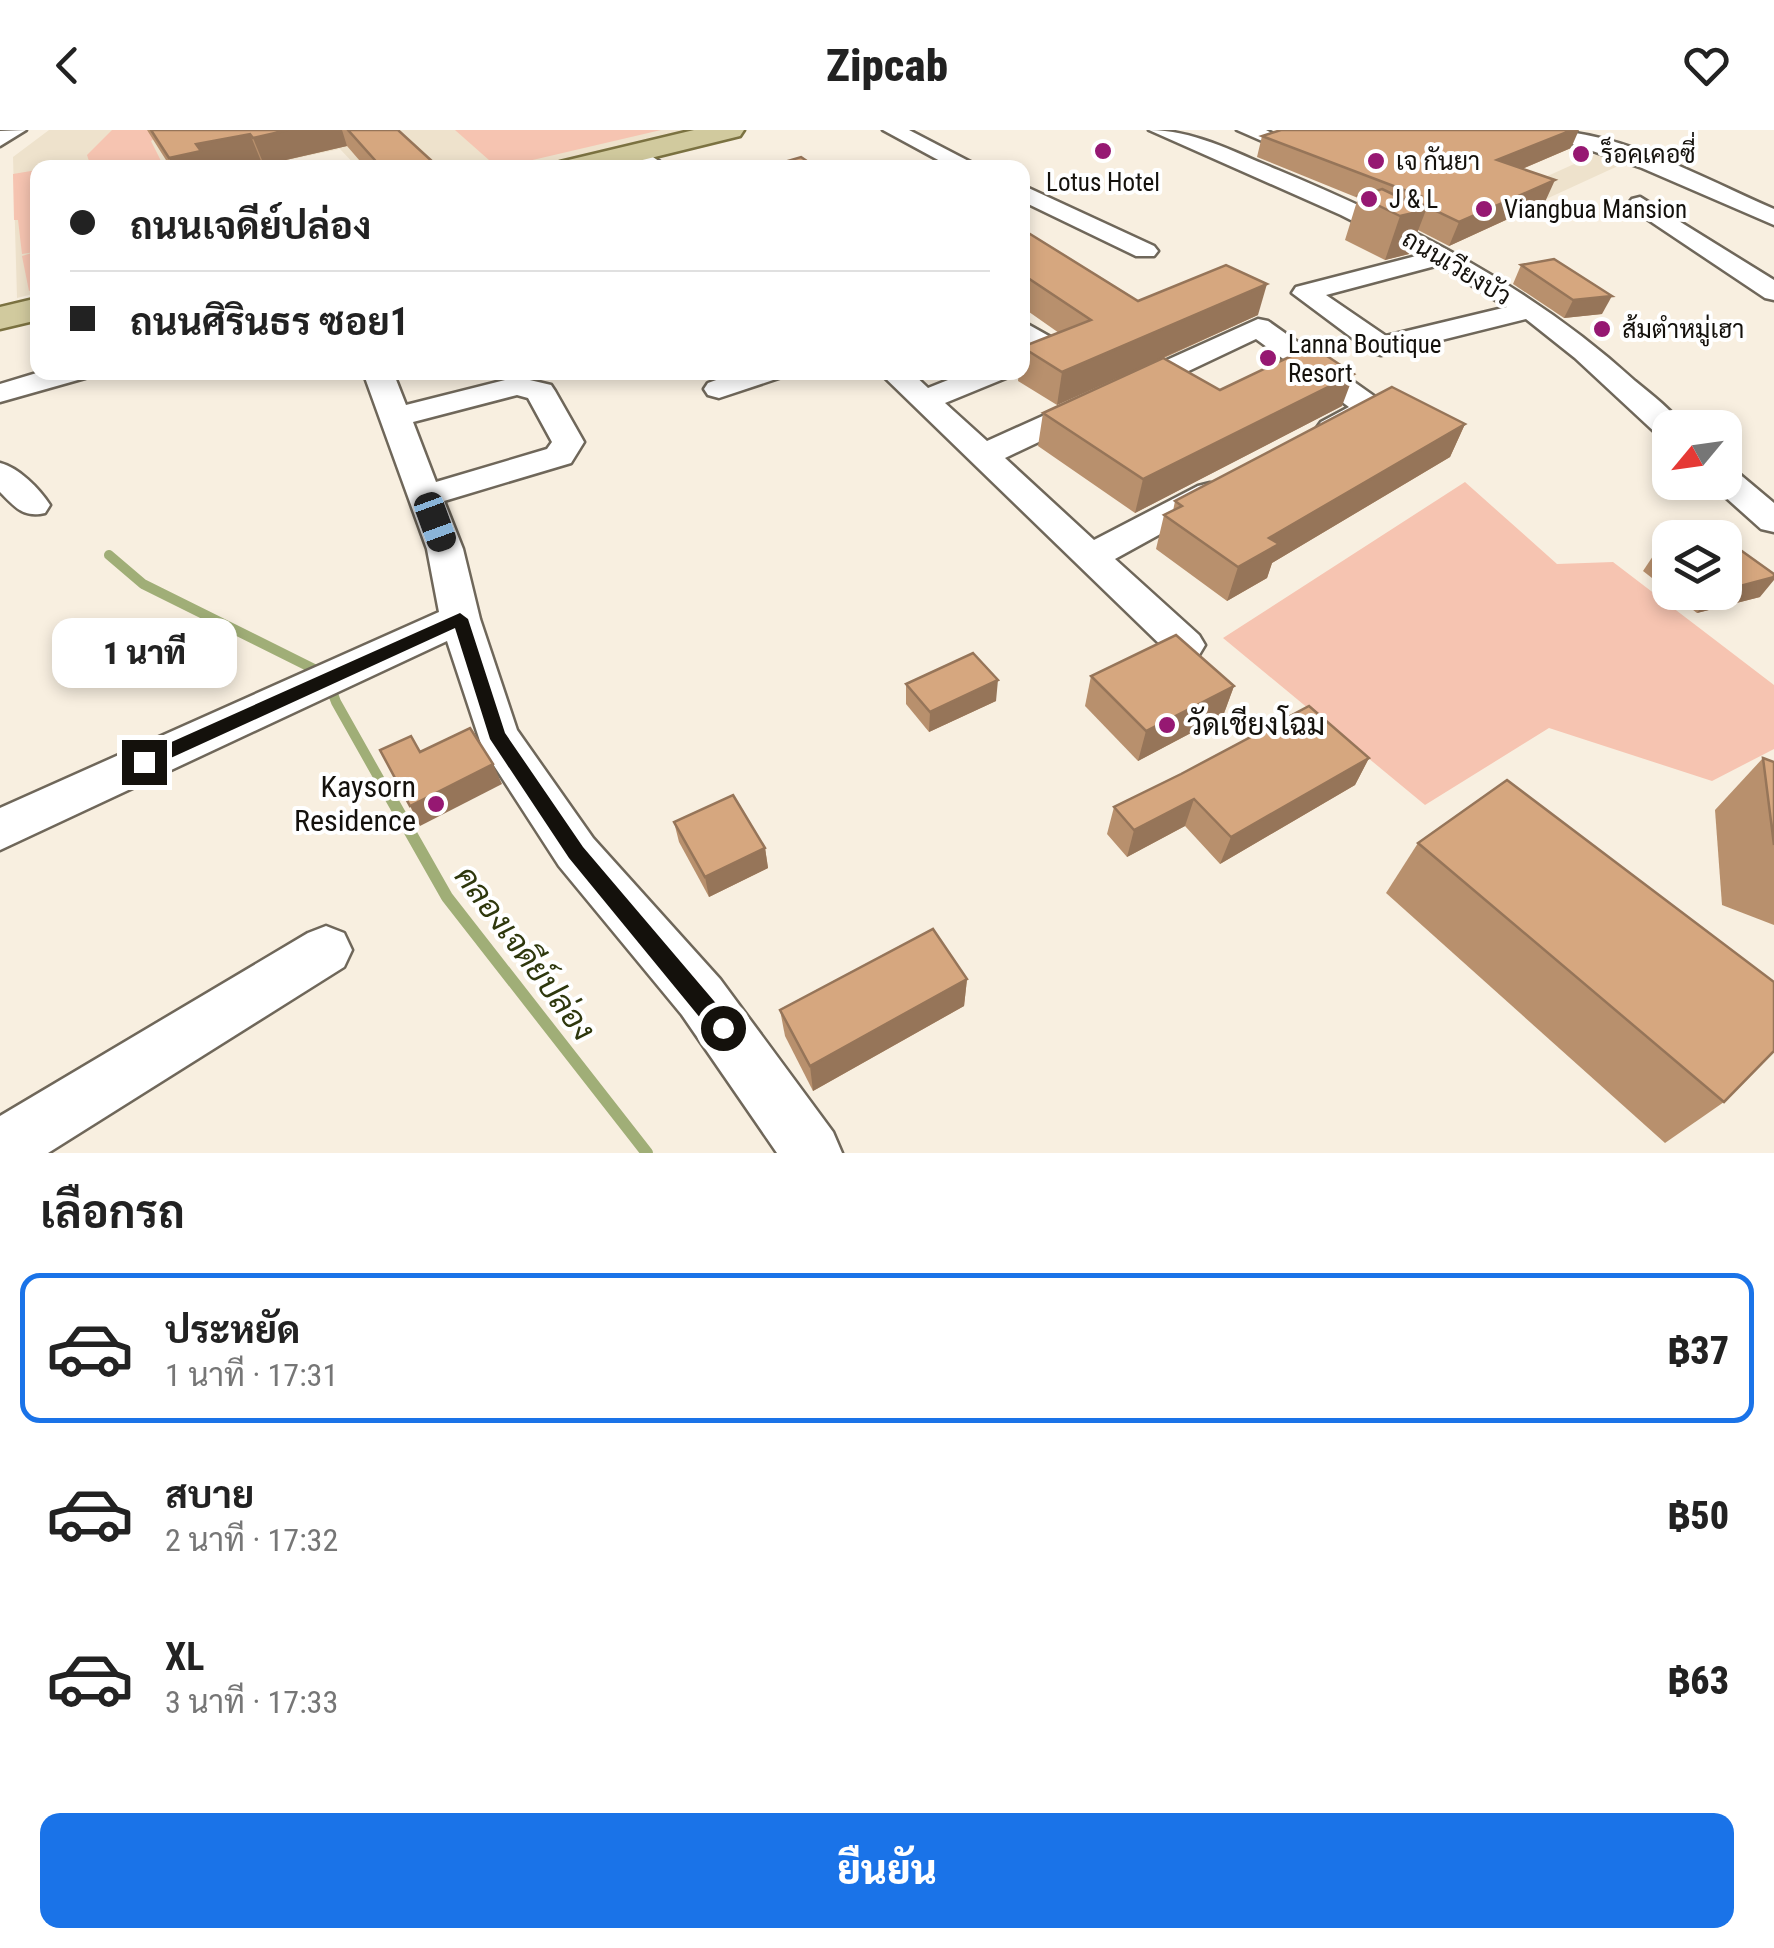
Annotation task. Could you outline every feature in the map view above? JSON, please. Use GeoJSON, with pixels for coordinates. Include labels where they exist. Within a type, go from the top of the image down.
{"type":"FeatureCollection","features":[{"type":"Feature","properties":{"kind":"main road"},"geometry":{"type":"LineString","coordinates":[[604,160],[730,130]]}},
{"type":"Feature","properties":{"kind":"main road"},"geometry":{"type":"LineString","coordinates":[[663,160],[761,134]]}},
{"type":"Feature","properties":{"kind":"main road"},"geometry":{"type":"LineString","coordinates":[[0,302],[30,295]]}},
{"type":"Feature","properties":{"kind":"main road"},"geometry":{"type":"LineString","coordinates":[[0,318],[30,311]]}},
{"type":"Feature","properties":{"kind":"street"},"geometry":{"type":"LineString","coordinates":[[0,140],[16,130]]}},
{"type":"Feature","properties":{"kind":"street","name":"ถนนเวียงบัว"},"geometry":{"type":"LineString","coordinates":[[1160,130],[1385,224],[1530,310],[1592,356],[1652,413]]}},
{"type":"Feature","properties":{"kind":"street"},"geometry":{"type":"LineString","coordinates":[[1247,130],[1276,141]]}},
{"type":"Feature","properties":{"kind":"street"},"geometry":{"type":"LineString","coordinates":[[1550,130],[1607,148],[1774,218]]}},
{"type":"Feature","properties":{"kind":"street"},"geometry":{"type":"LineString","coordinates":[[909,132],[957,160]]}},
{"type":"Feature","properties":{"kind":"street"},"geometry":{"type":"LineString","coordinates":[[1227,156],[1298,134]]}},
{"type":"Feature","properties":{"kind":"street"},"geometry":{"type":"LineString","coordinates":[[1030,196],[1145,251]]}},
{"type":"Feature","properties":{"kind":"street"},"geometry":{"type":"LineString","coordinates":[[1640,204],[1774,292]]}},
{"type":"Feature","properties":{"kind":"street"},"geometry":{"type":"LineString","coordinates":[[1441,258],[1305,292],[1382,346],[1530,310]]}},
{"type":"Feature","properties":{"kind":"street"},"geometry":{"type":"LineString","coordinates":[[982,456],[1258,327],[1370,408],[1300,445]]}},
{"type":"Feature","properties":{"kind":"street"},"geometry":{"type":"LineString","coordinates":[[1030,334],[1053,350],[1030,359]]}},
{"type":"Feature","properties":{"kind":"street"},"geometry":{"type":"LineString","coordinates":[[0,393],[46,380]]}},
{"type":"Feature","properties":{"kind":"street"},"geometry":{"type":"LineString","coordinates":[[381,380],[445,549],[460,619],[497,734],[576,852],[701,997],[812,1153]]}},
{"type":"Feature","properties":{"kind":"street"},"geometry":{"type":"LineString","coordinates":[[719,389],[745,380]]}},
{"type":"Feature","properties":{"kind":"street"},"geometry":{"type":"LineString","coordinates":[[902,380],[1185,646]]}},
{"type":"Feature","properties":{"kind":"street"},"geometry":{"type":"LineString","coordinates":[[924,401],[976,380]]}},
{"type":"Feature","properties":{"kind":"street"},"geometry":{"type":"LineString","coordinates":[[395,418],[516,386],[540,391],[568,442],[559,456],[425,496]]}},
{"type":"Feature","properties":{"kind":"street"},"geometry":{"type":"LineString","coordinates":[[0,474],[33,506]]}},
{"type":"Feature","properties":{"kind":"street"},"geometry":{"type":"LineString","coordinates":[[1090,557],[1230,482]]}},
{"type":"Feature","properties":{"kind":"street"},"geometry":{"type":"LineString","coordinates":[[1742,494],[1774,521]]}},
{"type":"Feature","properties":{"kind":"street"},"geometry":{"type":"LineString","coordinates":[[0,830],[460,619]]}},
{"type":"Feature","properties":{"kind":"street"},"geometry":{"type":"LineString","coordinates":[[0,1149],[326,950]]}},
{"type":"Feature","properties":{"kind":"shaded area"},"geometry":{"type":"Polygon","coordinates":[[[49,130],[720,130],[593,160],[350,160],[340,149],[288,160],[30,160],[30,295],[17,298],[13,157],[49,130]]]}},
{"type":"Feature","properties":{"kind":"shaded area"},"geometry":{"type":"Polygon","coordinates":[[[112,130],[166,130],[151,141],[160,160],[89,160],[87,155],[112,130]]]}},
{"type":"Feature","properties":{"kind":"shaded area"},"geometry":{"type":"Polygon","coordinates":[[[455,130],[661,130],[532,160],[489,160],[455,130]]]}},
{"type":"Feature","properties":{"kind":"shaded area"},"geometry":{"type":"Polygon","coordinates":[[[1603,151],[1631,160],[1544,200],[1532,183],[1603,151]]]}},
{"type":"Feature","properties":{"kind":"shaded area"},"geometry":{"type":"Polygon","coordinates":[[[30,171],[30,253],[22,254],[18,220],[14,220],[13,174],[30,171]]]}},
{"type":"Feature","properties":{"kind":"shaded area"},"geometry":{"type":"Polygon","coordinates":[[[30,254],[29,291],[22,256],[30,254]]]}},
{"type":"Feature","properties":{"kind":"shaded area"},"geometry":{"type":"Polygon","coordinates":[[[1465,482],[1557,564],[1613,562],[1652,592],[1652,610],[1676,610],[1774,685],[1774,749],[1712,781],[1549,728],[1425,805],[1223,638],[1465,482]]]}},
{"type":"Feature","properties":{"kind":"building"},"geometry":{"type":"Polygon","coordinates":[[[151,130],[288,130],[196,144],[201,151],[169,158],[151,130]]]}},
{"type":"Feature","properties":{"kind":"building"},"geometry":{"type":"Polygon","coordinates":[[[348,130],[398,130],[431,160],[375,160],[348,130]]]}},
{"type":"Feature","properties":{"kind":"building"},"geometry":{"type":"Polygon","coordinates":[[[1281,130],[1572,130],[1497,160],[1555,180],[1459,222],[1411,199],[1420,196],[1262,136],[1281,130]]]}},
{"type":"Feature","properties":{"kind":"building"},"geometry":{"type":"Polygon","coordinates":[[[1382,189],[1426,210],[1400,216],[1359,196],[1382,189]]]}},
{"type":"Feature","properties":{"kind":"building"},"geometry":{"type":"Polygon","coordinates":[[[1030,234],[1138,301],[1226,265],[1267,284],[1062,372],[1030,352],[1030,344],[1091,320],[1030,279],[1030,234]]]}},
{"type":"Feature","properties":{"kind":"building"},"geometry":{"type":"Polygon","coordinates":[[[1554,259],[1612,296],[1573,300],[1521,265],[1554,259]]]}},
{"type":"Feature","properties":{"kind":"building"},"geometry":{"type":"Polygon","coordinates":[[[1312,346],[1354,374],[1143,479],[1043,413],[1163,358],[1220,390],[1312,346]]]}},
{"type":"Feature","properties":{"kind":"building"},"geometry":{"type":"Polygon","coordinates":[[[1392,387],[1465,424],[1269,538],[1279,544],[1238,567],[1164,515],[1182,506],[1175,501],[1392,387]]]}},
{"type":"Feature","properties":{"kind":"building"},"geometry":{"type":"Polygon","coordinates":[[[1742,551],[1774,574],[1742,585],[1742,551]]]}},
{"type":"Feature","properties":{"kind":"building"},"geometry":{"type":"Polygon","coordinates":[[[1176,635],[1234,686],[1146,731],[1091,676],[1176,635]]]}},
{"type":"Feature","properties":{"kind":"building"},"geometry":{"type":"Polygon","coordinates":[[[973,653],[998,680],[930,712],[906,684],[973,653]]]}},
{"type":"Feature","properties":{"kind":"building"},"geometry":{"type":"Polygon","coordinates":[[[1309,706],[1369,758],[1231,837],[1194,799],[1134,830],[1114,807],[1181,774],[1309,706]]]}},
{"type":"Feature","properties":{"kind":"building"},"geometry":{"type":"Polygon","coordinates":[[[470,728],[493,764],[410,806],[380,750],[411,736],[420,752],[470,728]]]}},
{"type":"Feature","properties":{"kind":"building"},"geometry":{"type":"Polygon","coordinates":[[[1763,758],[1774,762],[1774,845],[1763,758]]]}},
{"type":"Feature","properties":{"kind":"building"},"geometry":{"type":"Polygon","coordinates":[[[1507,780],[1774,982],[1774,1051],[1724,1102],[1418,843],[1507,780]]]}},
{"type":"Feature","properties":{"kind":"building"},"geometry":{"type":"Polygon","coordinates":[[[733,795],[765,848],[705,877],[674,822],[733,795]]]}},
{"type":"Feature","properties":{"kind":"building"},"geometry":{"type":"Polygon","coordinates":[[[933,929],[967,979],[810,1066],[780,1010],[933,929]]]}},
{"type":"Feature","properties":{"kind":"waterway","name":"คลองเจดีย์ปล่อง"},"geometry":{"type":"LineString","coordinates":[[109,555],[143,584],[326,675],[336,702],[385,789]]}},
{"type":"Feature","properties":{"kind":"waterway","name":"คลองเจดีย์ปล่อง"},"geometry":{"type":"LineString","coordinates":[[384,786],[447,897],[647,1153]]}},
{"type":"Feature","properties":{"kind":"place","name":"Lotus Hotel"},"geometry":{"type":"Point","coordinates":[1103,151]}},
{"type":"Feature","properties":{"kind":"place","name":"ร็อคเคอซี่"},"geometry":{"type":"Point","coordinates":[1581,154]}},
{"type":"Feature","properties":{"kind":"place","name":"เจ กันยา"},"geometry":{"type":"Point","coordinates":[1376,161]}},
{"type":"Feature","properties":{"kind":"place","name":"J & L"},"geometry":{"type":"Point","coordinates":[1369,199]}},
{"type":"Feature","properties":{"kind":"place","name":"Viangbua Mansion"},"geometry":{"type":"Point","coordinates":[1484,209]}},
{"type":"Feature","properties":{"kind":"place","name":"ส้มตำหมู่เฮา"},"geometry":{"type":"Point","coordinates":[1602,329]}},
{"type":"Feature","properties":{"kind":"place","name":"Lanna Boutique Resort"},"geometry":{"type":"Point","coordinates":[1268,358]}},
{"type":"Feature","properties":{"kind":"place","name":"วัดเชียงโฉม"},"geometry":{"type":"Point","coordinates":[1167,725]}},
{"type":"Feature","properties":{"kind":"place","name":"Kaysorn Residence"},"geometry":{"type":"Point","coordinates":[436,804]}},
{"type":"Feature","properties":{"kind":"route"},"geometry":{"type":"LineString","coordinates":[[144,762],[460,619],[497,734],[576,852],[723,1028]]}}]}
